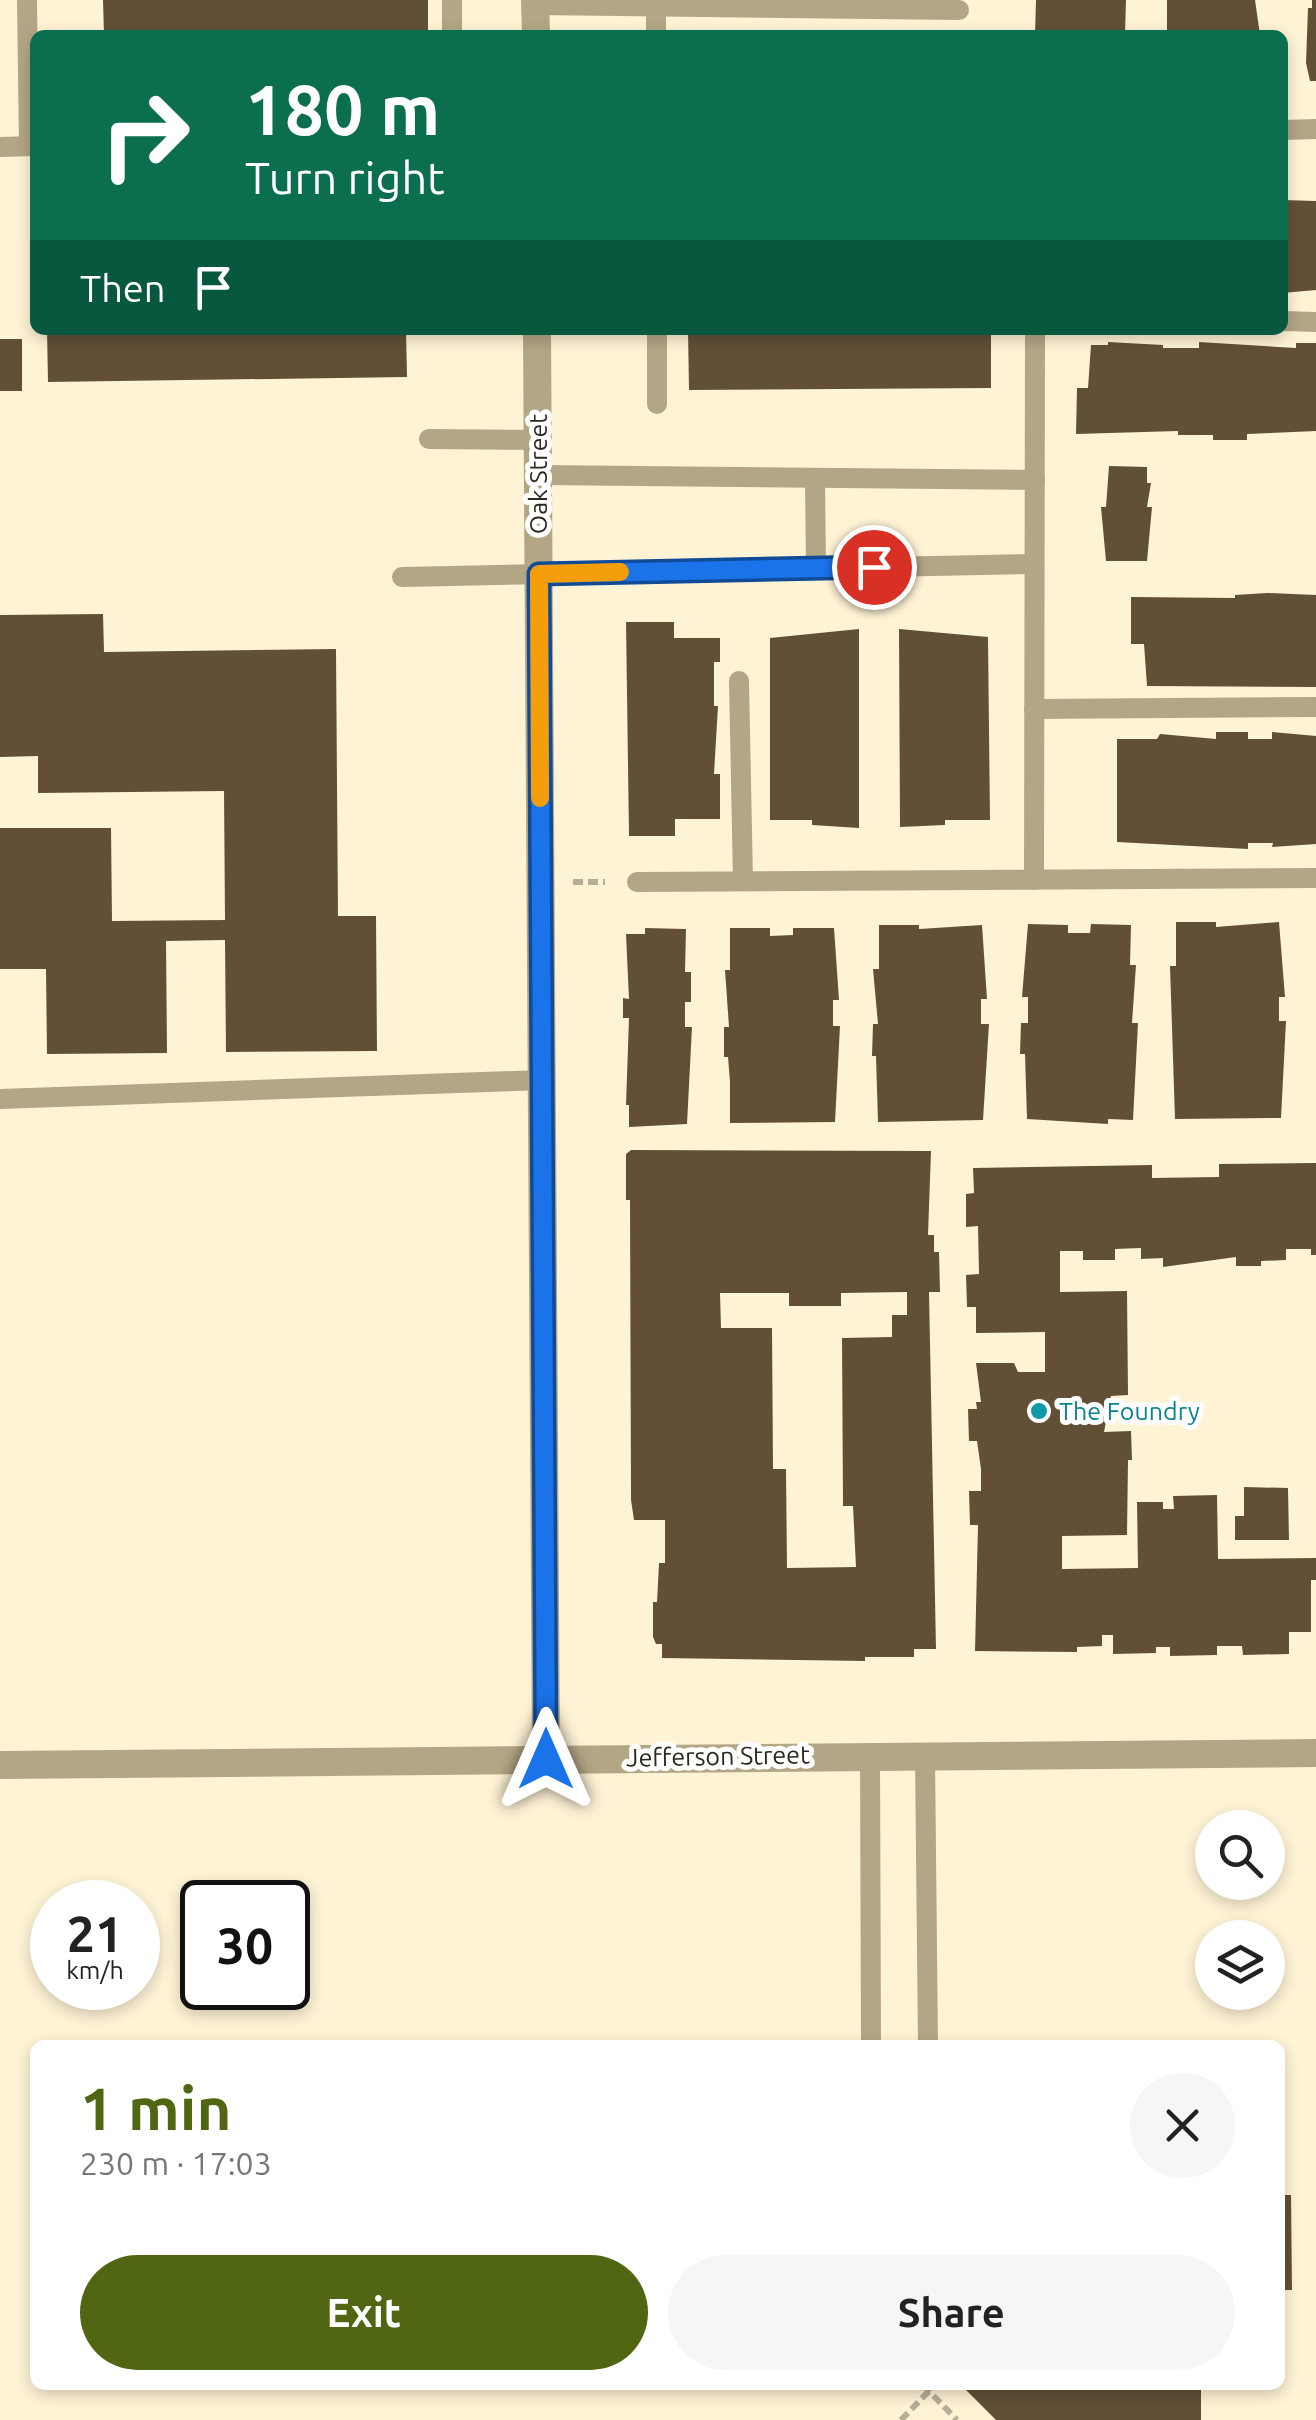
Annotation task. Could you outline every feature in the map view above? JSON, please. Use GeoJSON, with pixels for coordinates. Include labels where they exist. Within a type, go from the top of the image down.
{"type":"FeatureCollection","features":[{"type":"Feature","properties":{"kind":"street"},"geometry":{"type":"LineString","coordinates":[[536,3],[536,30]]}},
{"type":"Feature","properties":{"kind":"street","name":"Oak Street"},"geometry":{"type":"LineString","coordinates":[[538,335],[546,1759]]}},
{"type":"Feature","properties":{"kind":"street","name":"Jefferson Street"},"geometry":{"type":"LineString","coordinates":[[0,1765],[870,1754],[1316,1753]]}},
{"type":"Feature","properties":{"kind":"lane"},"geometry":{"type":"LineString","coordinates":[[27,0],[30,88]]}},
{"type":"Feature","properties":{"kind":"lane"},"geometry":{"type":"LineString","coordinates":[[452,0],[452,30]]}},
{"type":"Feature","properties":{"kind":"lane"},"geometry":{"type":"LineString","coordinates":[[536,3],[960,10]]}},
{"type":"Feature","properties":{"kind":"lane"},"geometry":{"type":"LineString","coordinates":[[656,6],[656,30]]}},
{"type":"Feature","properties":{"kind":"lane"},"geometry":{"type":"LineString","coordinates":[[1288,130],[1316,130]]}},
{"type":"Feature","properties":{"kind":"lane"},"geometry":{"type":"LineString","coordinates":[[0,147],[30,146]]}},
{"type":"Feature","properties":{"kind":"lane"},"geometry":{"type":"LineString","coordinates":[[1288,322],[1316,322]]}},
{"type":"Feature","properties":{"kind":"lane"},"geometry":{"type":"LineString","coordinates":[[657,335],[657,404]]}},
{"type":"Feature","properties":{"kind":"lane"},"geometry":{"type":"LineString","coordinates":[[1034,880],[1035,335]]}},
{"type":"Feature","properties":{"kind":"lane"},"geometry":{"type":"LineString","coordinates":[[429,439],[538,440]]}},
{"type":"Feature","properties":{"kind":"lane"},"geometry":{"type":"LineString","coordinates":[[538,475],[1035,480]]}},
{"type":"Feature","properties":{"kind":"lane"},"geometry":{"type":"LineString","coordinates":[[816,478],[816,568]]}},
{"type":"Feature","properties":{"kind":"lane"},"geometry":{"type":"LineString","coordinates":[[402,577],[1034,564]]}},
{"type":"Feature","properties":{"kind":"lane"},"geometry":{"type":"LineString","coordinates":[[738,681],[743,881]]}},
{"type":"Feature","properties":{"kind":"lane"},"geometry":{"type":"LineString","coordinates":[[1034,708],[1316,707]]}},
{"type":"Feature","properties":{"kind":"lane"},"geometry":{"type":"LineString","coordinates":[[637,882],[1316,878]]}},
{"type":"Feature","properties":{"kind":"lane"},"geometry":{"type":"LineString","coordinates":[[0,1099],[542,1080]]}},
{"type":"Feature","properties":{"kind":"lane"},"geometry":{"type":"LineString","coordinates":[[870,1754],[870,2040]]}},
{"type":"Feature","properties":{"kind":"lane"},"geometry":{"type":"LineString","coordinates":[[925,1755],[928,2040]]}},
{"type":"Feature","properties":{"kind":"path"},"geometry":{"type":"LineString","coordinates":[[540,882],[637,882]]}},
{"type":"Feature","properties":{"kind":"path"},"geometry":{"type":"LineString","coordinates":[[901,2420],[924,2390]]}},
{"type":"Feature","properties":{"kind":"path"},"geometry":{"type":"LineString","coordinates":[[928,2390],[957,2420]]}},
{"type":"Feature","properties":{"kind":"building"},"geometry":{"type":"Polygon","coordinates":[[[103,0],[428,0],[428,30],[104,30],[103,0]]]}},
{"type":"Feature","properties":{"kind":"building"},"geometry":{"type":"Polygon","coordinates":[[[1036,0],[1126,0],[1125,30],[1035,30],[1036,0]]]}},
{"type":"Feature","properties":{"kind":"building"},"geometry":{"type":"Polygon","coordinates":[[[1167,0],[1255,0],[1259,30],[1167,30],[1167,0]]]}},
{"type":"Feature","properties":{"kind":"building"},"geometry":{"type":"Polygon","coordinates":[[[1312,0],[1316,0],[1316,81],[1310,81],[1306,63],[1308,8],[1312,8],[1312,0]]]}},
{"type":"Feature","properties":{"kind":"building"},"geometry":{"type":"Polygon","coordinates":[[[1288,200],[1316,201],[1316,290],[1288,292],[1288,200]]]}},
{"type":"Feature","properties":{"kind":"building"},"geometry":{"type":"Polygon","coordinates":[[[47,335],[406,335],[407,377],[48,382],[47,335]]]}},
{"type":"Feature","properties":{"kind":"building"},"geometry":{"type":"Polygon","coordinates":[[[688,335],[991,335],[991,388],[689,390],[688,335]]]}},
{"type":"Feature","properties":{"kind":"building"},"geometry":{"type":"Polygon","coordinates":[[[0,339],[22,339],[22,391],[0,391],[0,339]]]}},
{"type":"Feature","properties":{"kind":"building"},"geometry":{"type":"Polygon","coordinates":[[[1108,342],[1163,348],[1199,348],[1199,342],[1296,348],[1296,343],[1316,343],[1316,431],[1247,434],[1247,440],[1213,440],[1213,435],[1178,435],[1178,431],[1076,434],[1077,388],[1088,388],[1091,345],[1108,342]]]}},
{"type":"Feature","properties":{"kind":"building"},"geometry":{"type":"Polygon","coordinates":[[[1109,466],[1147,467],[1147,483],[1151,483],[1147,507],[1152,507],[1147,561],[1106,561],[1101,507],[1106,507],[1109,466]]]}},
{"type":"Feature","properties":{"kind":"building"},"geometry":{"type":"Polygon","coordinates":[[[1267,593],[1316,595],[1316,687],[1147,686],[1144,644],[1131,644],[1131,597],[1235,598],[1267,593]]]}},
{"type":"Feature","properties":{"kind":"building"},"geometry":{"type":"Polygon","coordinates":[[[103,614],[104,652],[336,649],[338,916],[376,916],[377,1051],[226,1052],[225,940],[166,941],[167,1053],[47,1054],[46,969],[0,969],[0,828],[111,828],[112,921],[225,920],[224,791],[38,793],[38,756],[0,757],[0,615],[103,614]]]}},
{"type":"Feature","properties":{"kind":"building"},"geometry":{"type":"Polygon","coordinates":[[[626,622],[674,622],[674,638],[720,638],[720,662],[714,662],[714,706],[718,706],[714,774],[720,774],[720,819],[675,819],[675,836],[629,836],[626,622]]]}},
{"type":"Feature","properties":{"kind":"building"},"geometry":{"type":"Polygon","coordinates":[[[859,629],[859,828],[812,825],[812,820],[770,820],[770,638],[859,629]]]}},
{"type":"Feature","properties":{"kind":"building"},"geometry":{"type":"Polygon","coordinates":[[[899,629],[988,637],[990,820],[945,820],[945,825],[900,827],[899,629]]]}},
{"type":"Feature","properties":{"kind":"building"},"geometry":{"type":"Polygon","coordinates":[[[1216,732],[1248,732],[1248,739],[1272,739],[1272,732],[1316,736],[1316,844],[1272,847],[1273,843],[1248,843],[1248,849],[1117,842],[1117,739],[1157,739],[1160,734],[1216,739],[1216,732]]]}},
{"type":"Feature","properties":{"kind":"building"},"geometry":{"type":"Polygon","coordinates":[[[1176,922],[1216,922],[1216,927],[1279,922],[1285,997],[1279,997],[1279,1021],[1286,1021],[1281,1118],[1175,1119],[1170,966],[1176,966],[1176,922]]]}},
{"type":"Feature","properties":{"kind":"building"},"geometry":{"type":"Polygon","coordinates":[[[1028,924],[1068,925],[1068,933],[1090,933],[1091,924],[1131,925],[1130,965],[1136,965],[1132,1023],[1138,1023],[1133,1120],[1108,1119],[1108,1124],[1027,1119],[1025,1054],[1020,1054],[1021,1023],[1028,1023],[1028,997],[1022,997],[1028,924]]]}},
{"type":"Feature","properties":{"kind":"building"},"geometry":{"type":"Polygon","coordinates":[[[879,925],[919,925],[919,929],[982,925],[987,999],[981,999],[981,1024],[989,1024],[983,1120],[878,1122],[876,1056],[872,1056],[873,1024],[878,1024],[873,969],[879,969],[879,925]]]}},
{"type":"Feature","properties":{"kind":"building"},"geometry":{"type":"Polygon","coordinates":[[[645,928],[686,929],[685,972],[691,972],[691,1002],[685,1002],[685,1027],[692,1027],[687,1124],[629,1127],[629,1018],[623,1018],[623,998],[629,999],[626,934],[645,934],[645,928]]]}},
{"type":"Feature","properties":{"kind":"building"},"geometry":{"type":"Polygon","coordinates":[[[730,928],[770,928],[770,936],[793,935],[793,928],[834,928],[839,1000],[833,1000],[833,1026],[840,1026],[835,1122],[730,1123],[724,1027],[729,1027],[725,970],[730,970],[730,928]]]}},
{"type":"Feature","properties":{"kind":"building"},"geometry":{"type":"Polygon","coordinates":[[[631,1150],[931,1151],[928,1235],[934,1235],[934,1252],[939,1252],[940,1292],[929,1292],[936,1649],[914,1649],[914,1657],[865,1657],[865,1661],[662,1658],[662,1644],[656,1644],[653,1637],[653,1602],[657,1602],[659,1563],[665,1563],[665,1520],[634,1520],[631,1500],[630,1200],[626,1200],[626,1154],[631,1150]],[[907,1292],[841,1293],[841,1306],[789,1306],[789,1293],[720,1293],[721,1328],[772,1328],[773,1469],[786,1469],[787,1568],[856,1567],[853,1506],[843,1506],[842,1338],[892,1337],[892,1315],[907,1315],[907,1292]]]}},
{"type":"Feature","properties":{"kind":"building","name":"The Foundry"},"geometry":{"type":"Polygon","coordinates":[[[1316,1163],[1316,1255],[1311,1255],[1311,1249],[1286,1249],[1286,1260],[1261,1261],[1261,1266],[1236,1266],[1236,1257],[1163,1267],[1163,1258],[1141,1259],[1141,1248],[1115,1249],[1115,1260],[1083,1260],[1083,1251],[1060,1251],[1060,1292],[1127,1291],[1128,1395],[1111,1396],[1104,1432],[1131,1431],[1132,1460],[1128,1460],[1127,1535],[1062,1536],[1062,1569],[1138,1568],[1137,1502],[1163,1502],[1163,1509],[1174,1509],[1173,1496],[1217,1495],[1218,1559],[1316,1558],[1316,1580],[1311,1580],[1311,1632],[1289,1632],[1289,1654],[1243,1655],[1242,1646],[1217,1646],[1217,1655],[1170,1656],[1170,1647],[1156,1647],[1156,1653],[1113,1654],[1113,1635],[1102,1635],[1102,1646],[1077,1647],[1077,1652],[975,1651],[978,1525],[970,1525],[969,1491],[981,1491],[981,1469],[977,1441],[969,1441],[968,1409],[977,1409],[976,1402],[981,1402],[976,1363],[1014,1363],[1018,1372],[1045,1372],[1045,1332],[976,1333],[976,1307],[967,1307],[966,1275],[979,1274],[978,1226],[966,1227],[966,1194],[974,1193],[973,1168],[1152,1165],[1152,1178],[1219,1177],[1219,1164],[1316,1163]]]}},
{"type":"Feature","properties":{"kind":"building"},"geometry":{"type":"Polygon","coordinates":[[[1244,1487],[1288,1488],[1289,1540],[1235,1540],[1235,1516],[1244,1516],[1244,1487]]]}},
{"type":"Feature","properties":{"kind":"building"},"geometry":{"type":"Polygon","coordinates":[[[1285,2195],[1291,2195],[1292,2290],[1285,2290],[1285,2195]]]}},
{"type":"Feature","properties":{"kind":"building"},"geometry":{"type":"Polygon","coordinates":[[[966,2390],[1201,2390],[1201,2420],[996,2420],[966,2390]]]}},
{"type":"Feature","properties":{"kind":"slow traffic"},"geometry":{"type":"LineString","coordinates":[[540,798],[539,574],[620,572]]}},
{"type":"Feature","properties":{"kind":"place","name":"The Foundry"},"geometry":{"type":"Point","coordinates":[1039,1411]}},
{"type":"Feature","properties":{"kind":"route"},"geometry":{"type":"LineString","coordinates":[[546,1759],[539,574],[874,567]]}}]}
